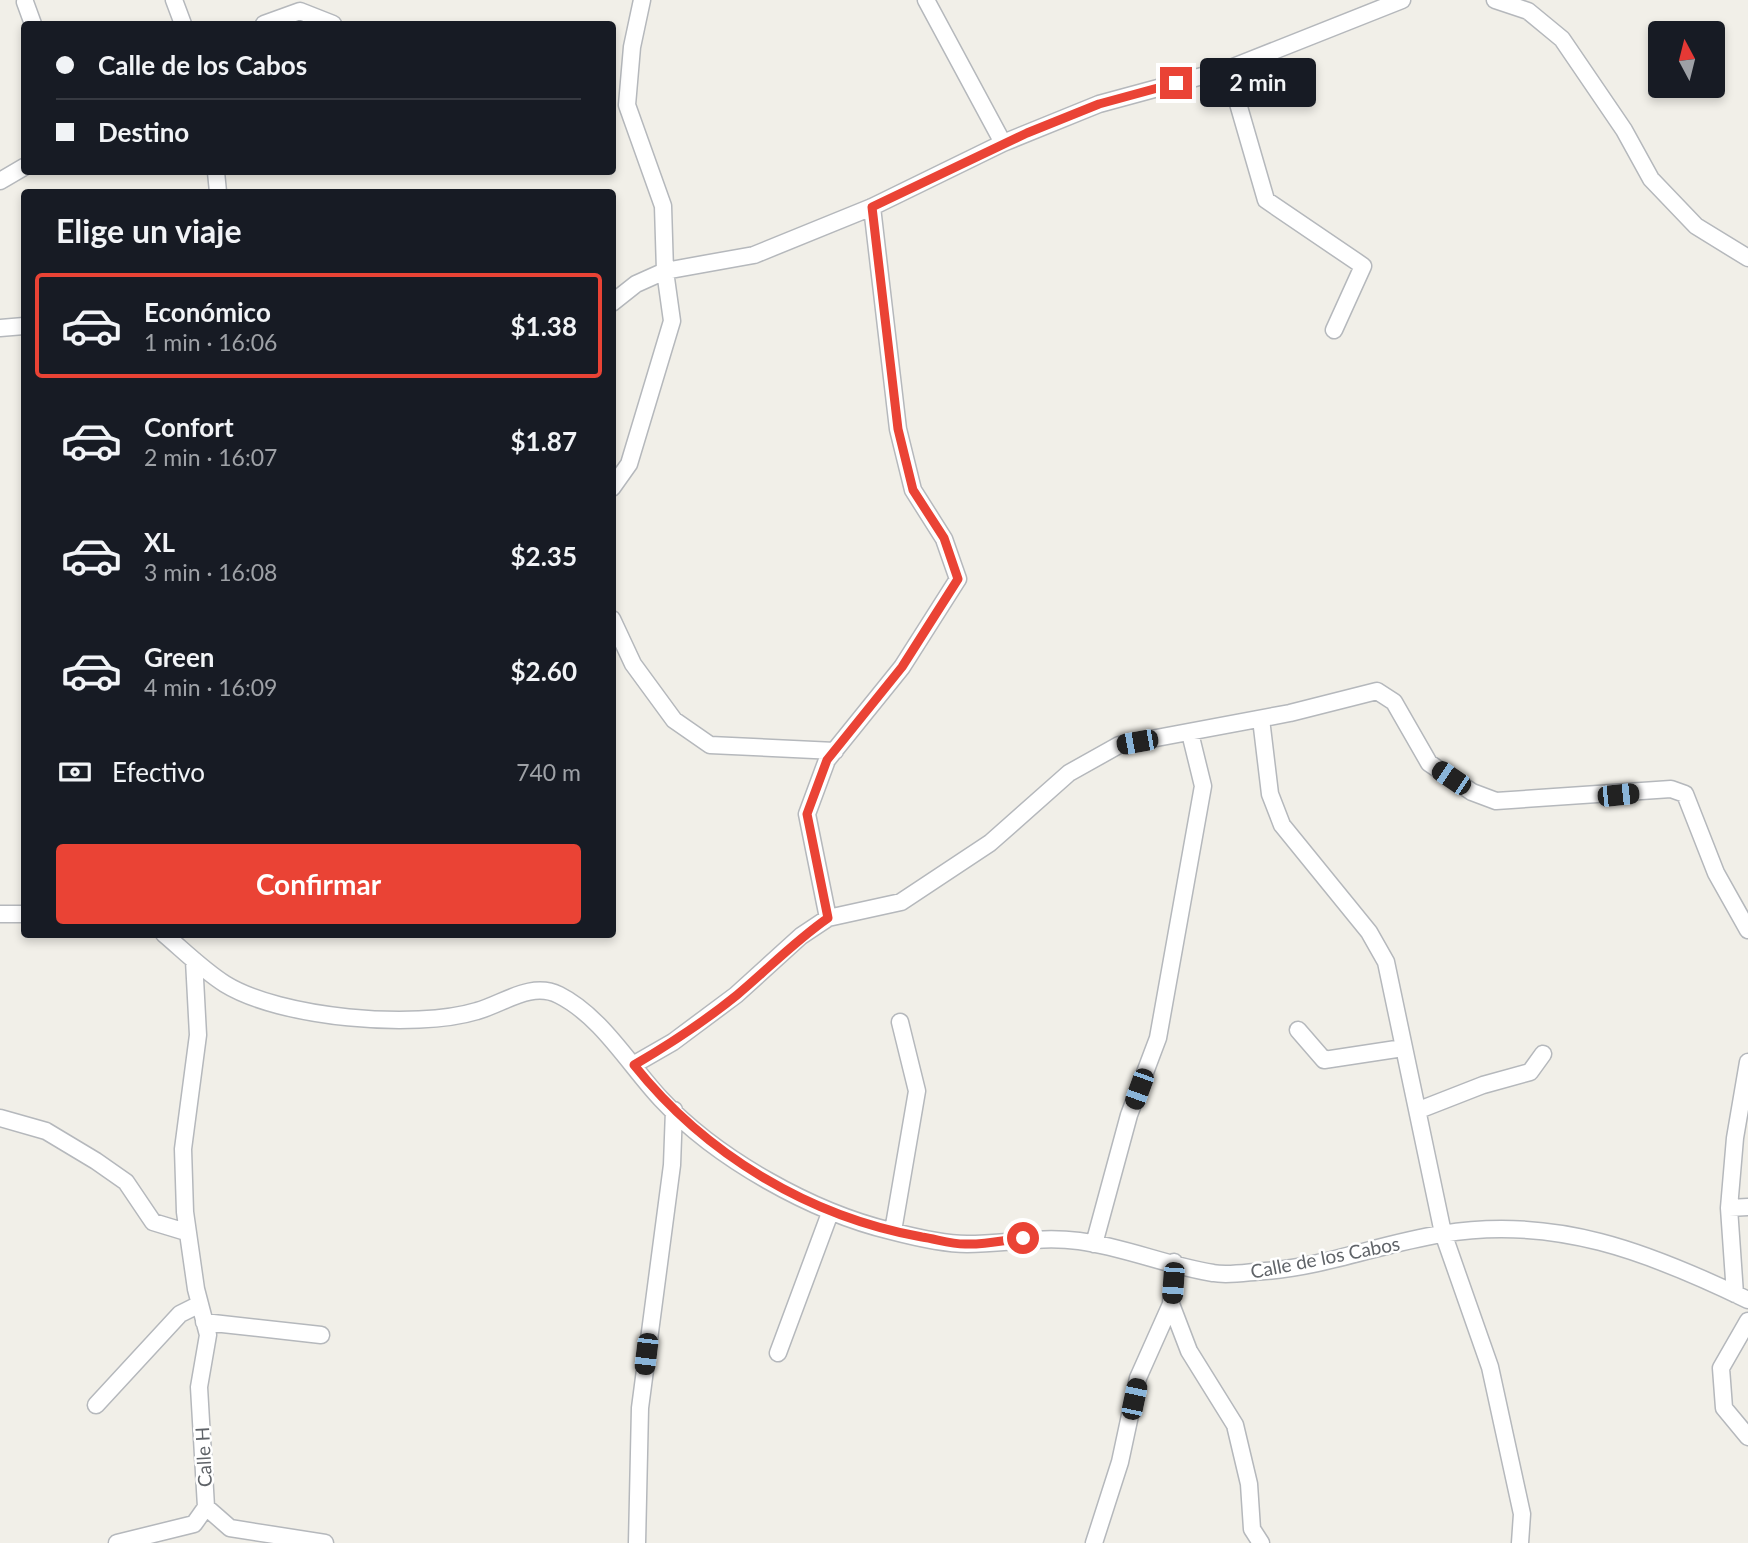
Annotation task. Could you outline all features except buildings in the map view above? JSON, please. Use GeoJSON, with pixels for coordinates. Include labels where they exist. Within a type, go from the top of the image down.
{"type":"FeatureCollection","features":[{"type":"Feature","properties":{"kind":"street"},"geometry":{"type":"LineString","coordinates":[[174,0],[181,21]]}},
{"type":"Feature","properties":{"kind":"street"},"geometry":{"type":"LineString","coordinates":[[616,482],[629,464],[672,321],[665,271],[663,206],[627,104],[632,47],[642,0]]}},
{"type":"Feature","properties":{"kind":"street"},"geometry":{"type":"LineString","coordinates":[[926,0],[1003,143]]}},
{"type":"Feature","properties":{"kind":"street"},"geometry":{"type":"LineString","coordinates":[[616,300],[636,284],[665,271],[754,255],[872,207],[1003,143],[1099,104],[1228,69],[1402,0]]}},
{"type":"Feature","properties":{"kind":"street"},"geometry":{"type":"LineString","coordinates":[[1495,0],[1528,11],[1562,39],[1624,130],[1651,179],[1696,226],[1748,258]]}},
{"type":"Feature","properties":{"kind":"street"},"geometry":{"type":"LineString","coordinates":[[25,2],[32,21]]}},
{"type":"Feature","properties":{"kind":"street"},"geometry":{"type":"LineString","coordinates":[[272,21],[300,11],[325,21]]}},
{"type":"Feature","properties":{"kind":"street"},"geometry":{"type":"LineString","coordinates":[[1228,69],[1266,200],[1363,266],[1334,330]]}},
{"type":"Feature","properties":{"kind":"street"},"geometry":{"type":"LineString","coordinates":[[0,181],[21,169]]}},
{"type":"Feature","properties":{"kind":"street"},"geometry":{"type":"LineString","coordinates":[[828,918],[807,814],[827,760],[902,667],[958,579],[944,538],[913,490],[898,429],[872,207]]}},
{"type":"Feature","properties":{"kind":"street"},"geometry":{"type":"LineString","coordinates":[[0,328],[21,326]]}},
{"type":"Feature","properties":{"kind":"street"},"geometry":{"type":"LineString","coordinates":[[616,628],[633,664],[674,720],[710,744],[835,751]]}},
{"type":"Feature","properties":{"kind":"street"},"geometry":{"type":"LineString","coordinates":[[634,1065],[673,1042],[736,995],[801,936],[828,918],[901,902],[990,843],[1069,773],[1119,746],[1261,719],[1377,691],[1394,702],[1429,763],[1472,792],[1496,801],[1671,789],[1685,794],[1716,873],[1748,930]]}},
{"type":"Feature","properties":{"kind":"street"},"geometry":{"type":"LineString","coordinates":[[1261,719],[1270,794],[1282,825],[1369,932],[1386,962],[1443,1233],[1490,1367],[1522,1514],[1520,1543]]}},
{"type":"Feature","properties":{"kind":"street"},"geometry":{"type":"LineString","coordinates":[[1094,1244],[1129,1115],[1157,1038],[1162,1016],[1203,786],[1190,733]]}},
{"type":"Feature","properties":{"kind":"street"},"geometry":{"type":"LineString","coordinates":[[0,914],[21,914]]}},
{"type":"Feature","properties":{"kind":"street","name":"Calle de los Cabos"},"geometry":{"type":"LineString","coordinates":[[169,938],[227,985],[284,1006],[362,1019],[427,1018],[476,1012],[525,992],[557,993],[598,1026],[674,1110],[721,1149],[789,1192],[830,1213],[892,1231],[965,1244],[1023,1238],[1094,1244],[1216,1274],[1272,1271],[1443,1233],[1536,1231],[1598,1239],[1676,1266],[1742,1297]]}},
{"type":"Feature","properties":{"kind":"street","name":"Calle H"},"geometry":{"type":"LineString","coordinates":[[194,960],[198,1035],[183,1149],[186,1232],[208,1335],[199,1387],[206,1507],[230,1528],[325,1543]]}},
{"type":"Feature","properties":{"kind":"street"},"geometry":{"type":"LineString","coordinates":[[892,1231],[917,1091],[900,1023]]}},
{"type":"Feature","properties":{"kind":"street"},"geometry":{"type":"LineString","coordinates":[[1298,1030],[1324,1060],[1403,1048]]}},
{"type":"Feature","properties":{"kind":"street"},"geometry":{"type":"LineString","coordinates":[[1419,1110],[1483,1085],[1530,1072],[1543,1054]]}},
{"type":"Feature","properties":{"kind":"street"},"geometry":{"type":"LineString","coordinates":[[1742,1297],[1729,1208],[1735,1138],[1748,1062]]}},
{"type":"Feature","properties":{"kind":"street"},"geometry":{"type":"LineString","coordinates":[[637,1543],[639,1408],[672,1165],[674,1110]]}},
{"type":"Feature","properties":{"kind":"street"},"geometry":{"type":"LineString","coordinates":[[0,1118],[46,1131],[96,1161],[126,1182],[153,1222],[186,1232]]}},
{"type":"Feature","properties":{"kind":"street"},"geometry":{"type":"LineString","coordinates":[[1729,1208],[1748,1207]]}},
{"type":"Feature","properties":{"kind":"street"},"geometry":{"type":"LineString","coordinates":[[778,1353],[830,1213]]}},
{"type":"Feature","properties":{"kind":"street"},"geometry":{"type":"LineString","coordinates":[[1094,1543],[1120,1462],[1138,1378],[1171,1304],[1174,1262]]}},
{"type":"Feature","properties":{"kind":"street"},"geometry":{"type":"LineString","coordinates":[[96,1405],[180,1314],[200,1304]]}},
{"type":"Feature","properties":{"kind":"street"},"geometry":{"type":"LineString","coordinates":[[1171,1304],[1189,1351],[1235,1425],[1249,1484],[1252,1529],[1261,1543]]}},
{"type":"Feature","properties":{"kind":"street"},"geometry":{"type":"LineString","coordinates":[[1748,1321],[1721,1368],[1724,1408],[1748,1437]]}},
{"type":"Feature","properties":{"kind":"street"},"geometry":{"type":"LineString","coordinates":[[204,1322],[321,1335]]}},
{"type":"Feature","properties":{"kind":"street"},"geometry":{"type":"LineString","coordinates":[[117,1543],[180,1536],[194,1524],[206,1507]]}},
{"type":"Feature","properties":{"kind":"route"},"geometry":{"type":"LineString","coordinates":[[1023,1238],[965,1244],[892,1231],[830,1213],[789,1192],[721,1149],[663,1101],[634,1065],[673,1042],[736,995],[801,936],[828,918],[807,814],[827,760],[902,667],[958,579],[944,538],[913,490],[898,429],[872,207],[1027,133],[1099,104],[1176,83]]}}]}
